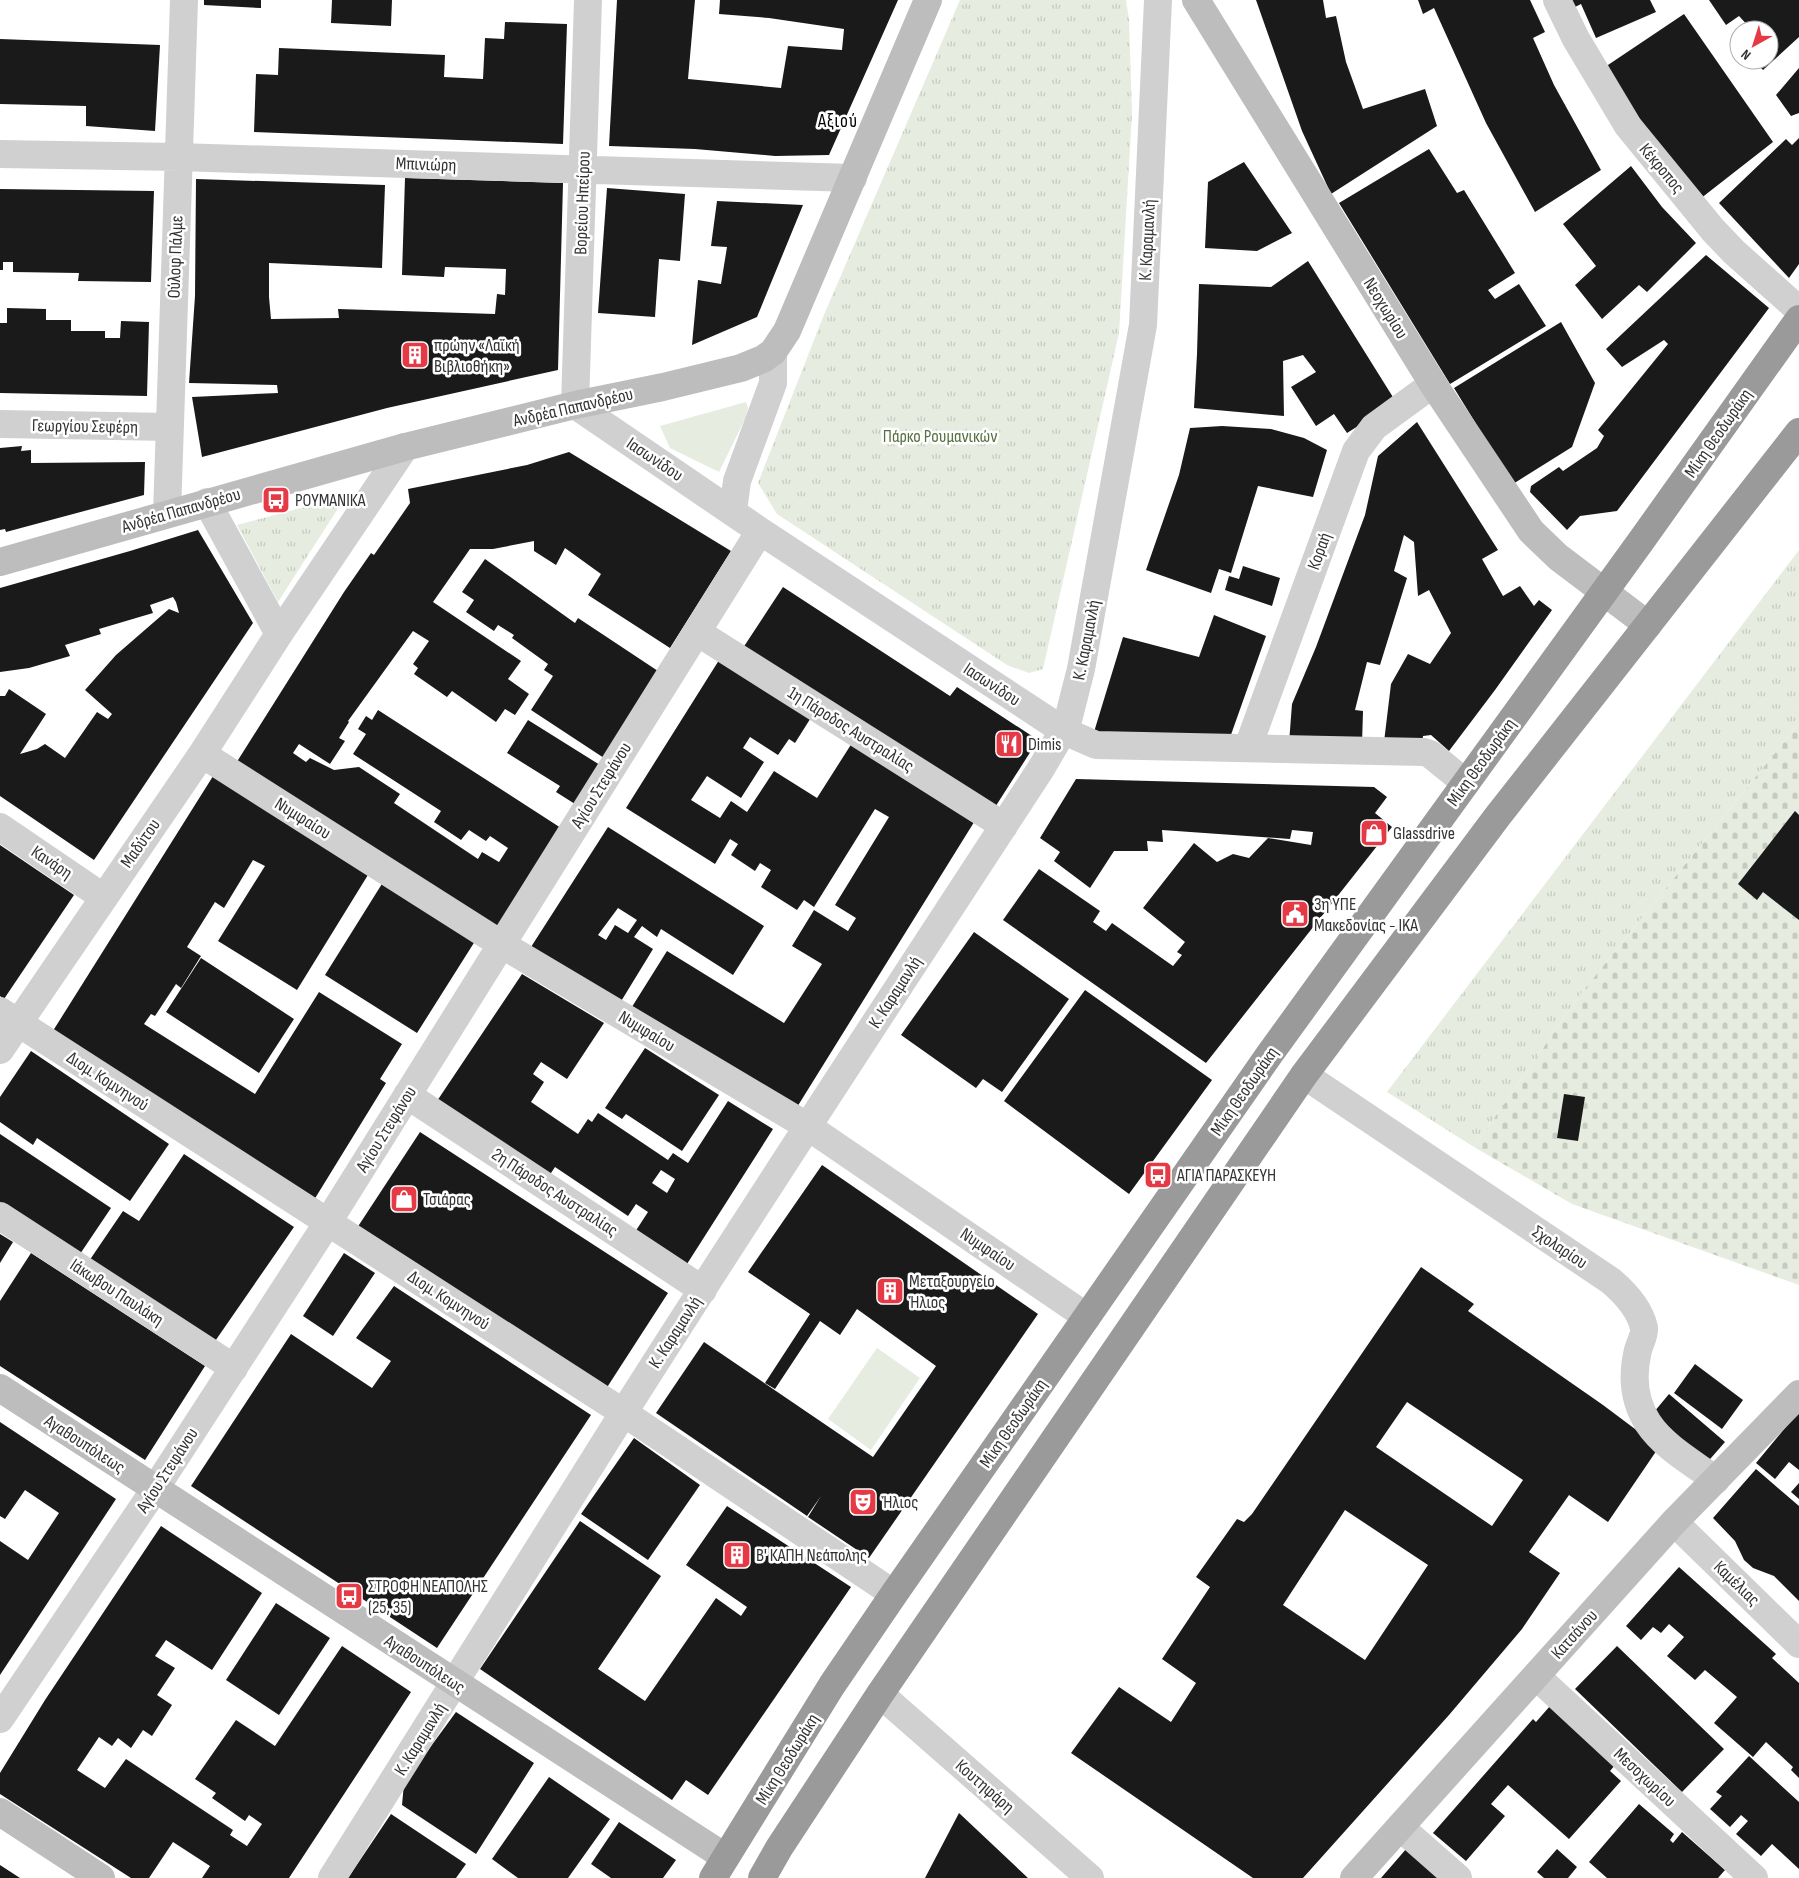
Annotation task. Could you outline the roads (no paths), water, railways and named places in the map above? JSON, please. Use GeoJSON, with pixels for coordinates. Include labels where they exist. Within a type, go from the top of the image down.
{"type":"FeatureCollection","features":[{"type":"Feature","properties":{"kind":"highway","name":"Μίκη Θεοδωράκη"},"geometry":{"type":"LineString","coordinates":[[719,1867],[832,1685],[1269,1055],[1799,319]]}},
{"type":"Feature","properties":{"kind":"highway"},"geometry":{"type":"LineString","coordinates":[[762,1878],[779,1848],[880,1694],[1304,1075],[1497,818],[1799,432]]}},
{"type":"Feature","properties":{"kind":"street","name":"Ούλοφ Πάλμε"},"geometry":{"type":"LineString","coordinates":[[167,514],[184,0]]}},
{"type":"Feature","properties":{"kind":"street","name":"Βορείου Ηπείρου"},"geometry":{"type":"LineString","coordinates":[[574,405],[588,0]]}},
{"type":"Feature","properties":{"kind":"street","name":"Ανδρέα Παπανδρέου"},"geometry":{"type":"LineString","coordinates":[[0,562],[405,447],[574,405],[710,376],[754,363],[773,352],[788,331],[928,0]]}},
{"type":"Feature","properties":{"kind":"street","name":"Κ. Καραμανλή"},"geometry":{"type":"LineString","coordinates":[[332,1878],[807,1126],[1004,826],[1068,724],[1081,669],[1143,325],[1158,0]]}},
{"type":"Feature","properties":{"kind":"street","name":"Νεοχωρίου"},"geometry":{"type":"LineString","coordinates":[[1196,0],[1433,384],[1531,531],[1558,557],[1648,625]]}},
{"type":"Feature","properties":{"kind":"street","name":"Κέκροπος"},"geometry":{"type":"LineString","coordinates":[[1556,0],[1576,39],[1628,126],[1713,230],[1734,252],[1799,310]]}},
{"type":"Feature","properties":{"kind":"street","name":"Μπινιώρη"},"geometry":{"type":"LineString","coordinates":[[0,154],[178,157],[853,178]]}},
{"type":"Feature","properties":{"kind":"street"},"geometry":{"type":"LineString","coordinates":[[733,511],[737,482],[773,383],[773,352]]}},
{"type":"Feature","properties":{"kind":"street","name":"Κοραή"},"geometry":{"type":"LineString","coordinates":[[1248,747],[1356,451],[1374,427],[1433,384]]}},
{"type":"Feature","properties":{"kind":"street","name":"Ιασωνίδου"},"geometry":{"type":"LineString","coordinates":[[574,405],[760,531],[1064,731],[1096,745],[1424,752],[1430,754],[1466,783]]}},
{"type":"Feature","properties":{"kind":"street","name":"Γεωργίου Σεφέρη"},"geometry":{"type":"LineString","coordinates":[[0,424],[170,427]]}},
{"type":"Feature","properties":{"kind":"street","name":"Μαδύτου"},"geometry":{"type":"LineString","coordinates":[[0,1050],[9,1017],[103,897],[202,754],[279,634],[405,447]]}},
{"type":"Feature","properties":{"kind":"street"},"geometry":{"type":"LineString","coordinates":[[207,502],[279,634]]}},
{"type":"Feature","properties":{"kind":"street","name":"Αγίου Στεφάνου"},"geometry":{"type":"LineString","coordinates":[[0,1719],[155,1489],[328,1222],[760,531]]}},
{"type":"Feature","properties":{"kind":"street","name":"1η Πάροδος Αυστραλίας"},"geometry":{"type":"LineString","coordinates":[[697,632],[1004,826]]}},
{"type":"Feature","properties":{"kind":"street","name":"Νυμφαίου"},"geometry":{"type":"LineString","coordinates":[[202,754],[501,944],[807,1126],[1088,1317]]}},
{"type":"Feature","properties":{"kind":"street","name":"Κανάρη"},"geometry":{"type":"LineString","coordinates":[[0,827],[103,897]]}},
{"type":"Feature","properties":{"kind":"street","name":"Διομ. Κομνηνού"},"geometry":{"type":"LineString","coordinates":[[9,1017],[624,1413],[894,1594]]}},
{"type":"Feature","properties":{"kind":"street","name":"Σχολαρίου"},"geometry":{"type":"LineString","coordinates":[[1304,1075],[1595,1270],[1622,1291],[1640,1316],[1645,1330],[1638,1347],[1634,1368],[1634,1383],[1641,1410],[1656,1434],[1716,1480]]}},
{"type":"Feature","properties":{"kind":"street","name":"2η Πάροδος Αυστραλίας"},"geometry":{"type":"LineString","coordinates":[[407,1095],[703,1290]]}},
{"type":"Feature","properties":{"kind":"street","name":"Ιάκωβου Παυλάκη"},"geometry":{"type":"LineString","coordinates":[[0,1216],[234,1368]]}},
{"type":"Feature","properties":{"kind":"street","name":"Αγαθουπόλεως"},"geometry":{"type":"LineString","coordinates":[[0,1388],[456,1683],[719,1867]]}},
{"type":"Feature","properties":{"kind":"street","name":"Κατσάνου"},"geometry":{"type":"LineString","coordinates":[[1354,1878],[1674,1522],[1799,1394]]}},
{"type":"Feature","properties":{"kind":"street","name":"Καμέλιας"},"geometry":{"type":"LineString","coordinates":[[1674,1522],[1799,1644]]}},
{"type":"Feature","properties":{"kind":"street","name":"Μεσοχωρίου"},"geometry":{"type":"LineString","coordinates":[[1536,1676],[1754,1878]]}},
{"type":"Feature","properties":{"kind":"street","name":"Κουτηφάρη"},"geometry":{"type":"LineString","coordinates":[[880,1694],[1090,1878]]}},
{"type":"Feature","properties":{"kind":"street"},"geometry":{"type":"LineString","coordinates":[[0,1812],[102,1878]]}},
{"type":"Feature","properties":{"kind":"street"},"geometry":{"type":"LineString","coordinates":[[1400,1827],[1458,1878]]}},
{"type":"Feature","properties":{"kind":"place","name":"πρώην «Λαϊκή Βιβλιοθήκη»"},"geometry":{"type":"Point","coordinates":[415,355]}},
{"type":"Feature","properties":{"kind":"place","name":"ΡΟΥΜΑΝΙΚΑ"},"geometry":{"type":"Point","coordinates":[276,500]}},
{"type":"Feature","properties":{"kind":"place","name":"Dimis"},"geometry":{"type":"Point","coordinates":[1009,744]}},
{"type":"Feature","properties":{"kind":"place","name":"Glassdrive"},"geometry":{"type":"Point","coordinates":[1374,833]}},
{"type":"Feature","properties":{"kind":"place","name":"3η ΥΠΕ Μακεδονίας - IKA"},"geometry":{"type":"Point","coordinates":[1295,914]}},
{"type":"Feature","properties":{"kind":"place","name":"ΑΓΙΑ ΠΑΡΑΣΚΕΥΗ"},"geometry":{"type":"Point","coordinates":[1158,1175]}},
{"type":"Feature","properties":{"kind":"place","name":"Τσιάρας"},"geometry":{"type":"Point","coordinates":[404,1199]}},
{"type":"Feature","properties":{"kind":"place","name":"Μεταξουργείο Ήλιος"},"geometry":{"type":"Point","coordinates":[890,1291]}},
{"type":"Feature","properties":{"kind":"place","name":"Ήλιος"},"geometry":{"type":"Point","coordinates":[863,1502]}},
{"type":"Feature","properties":{"kind":"place","name":"Β' ΚΑΠΗ Νεάπολης"},"geometry":{"type":"Point","coordinates":[737,1555]}},
{"type":"Feature","properties":{"kind":"place","name":"ΣΤΡΟΦΗ ΝΕΑΠΟΛΗΣ (25, 35)"},"geometry":{"type":"Point","coordinates":[349,1596]}},
{"type":"Feature","properties":{"kind":"district","name":"Αξιού"},"geometry":{"type":"Point","coordinates":[838,120]}},
{"type":"Feature","properties":{"kind":"park label","name":"Πάρκο Ρουμανικών"},"geometry":{"type":"Point","coordinates":[940,436]}}]}
